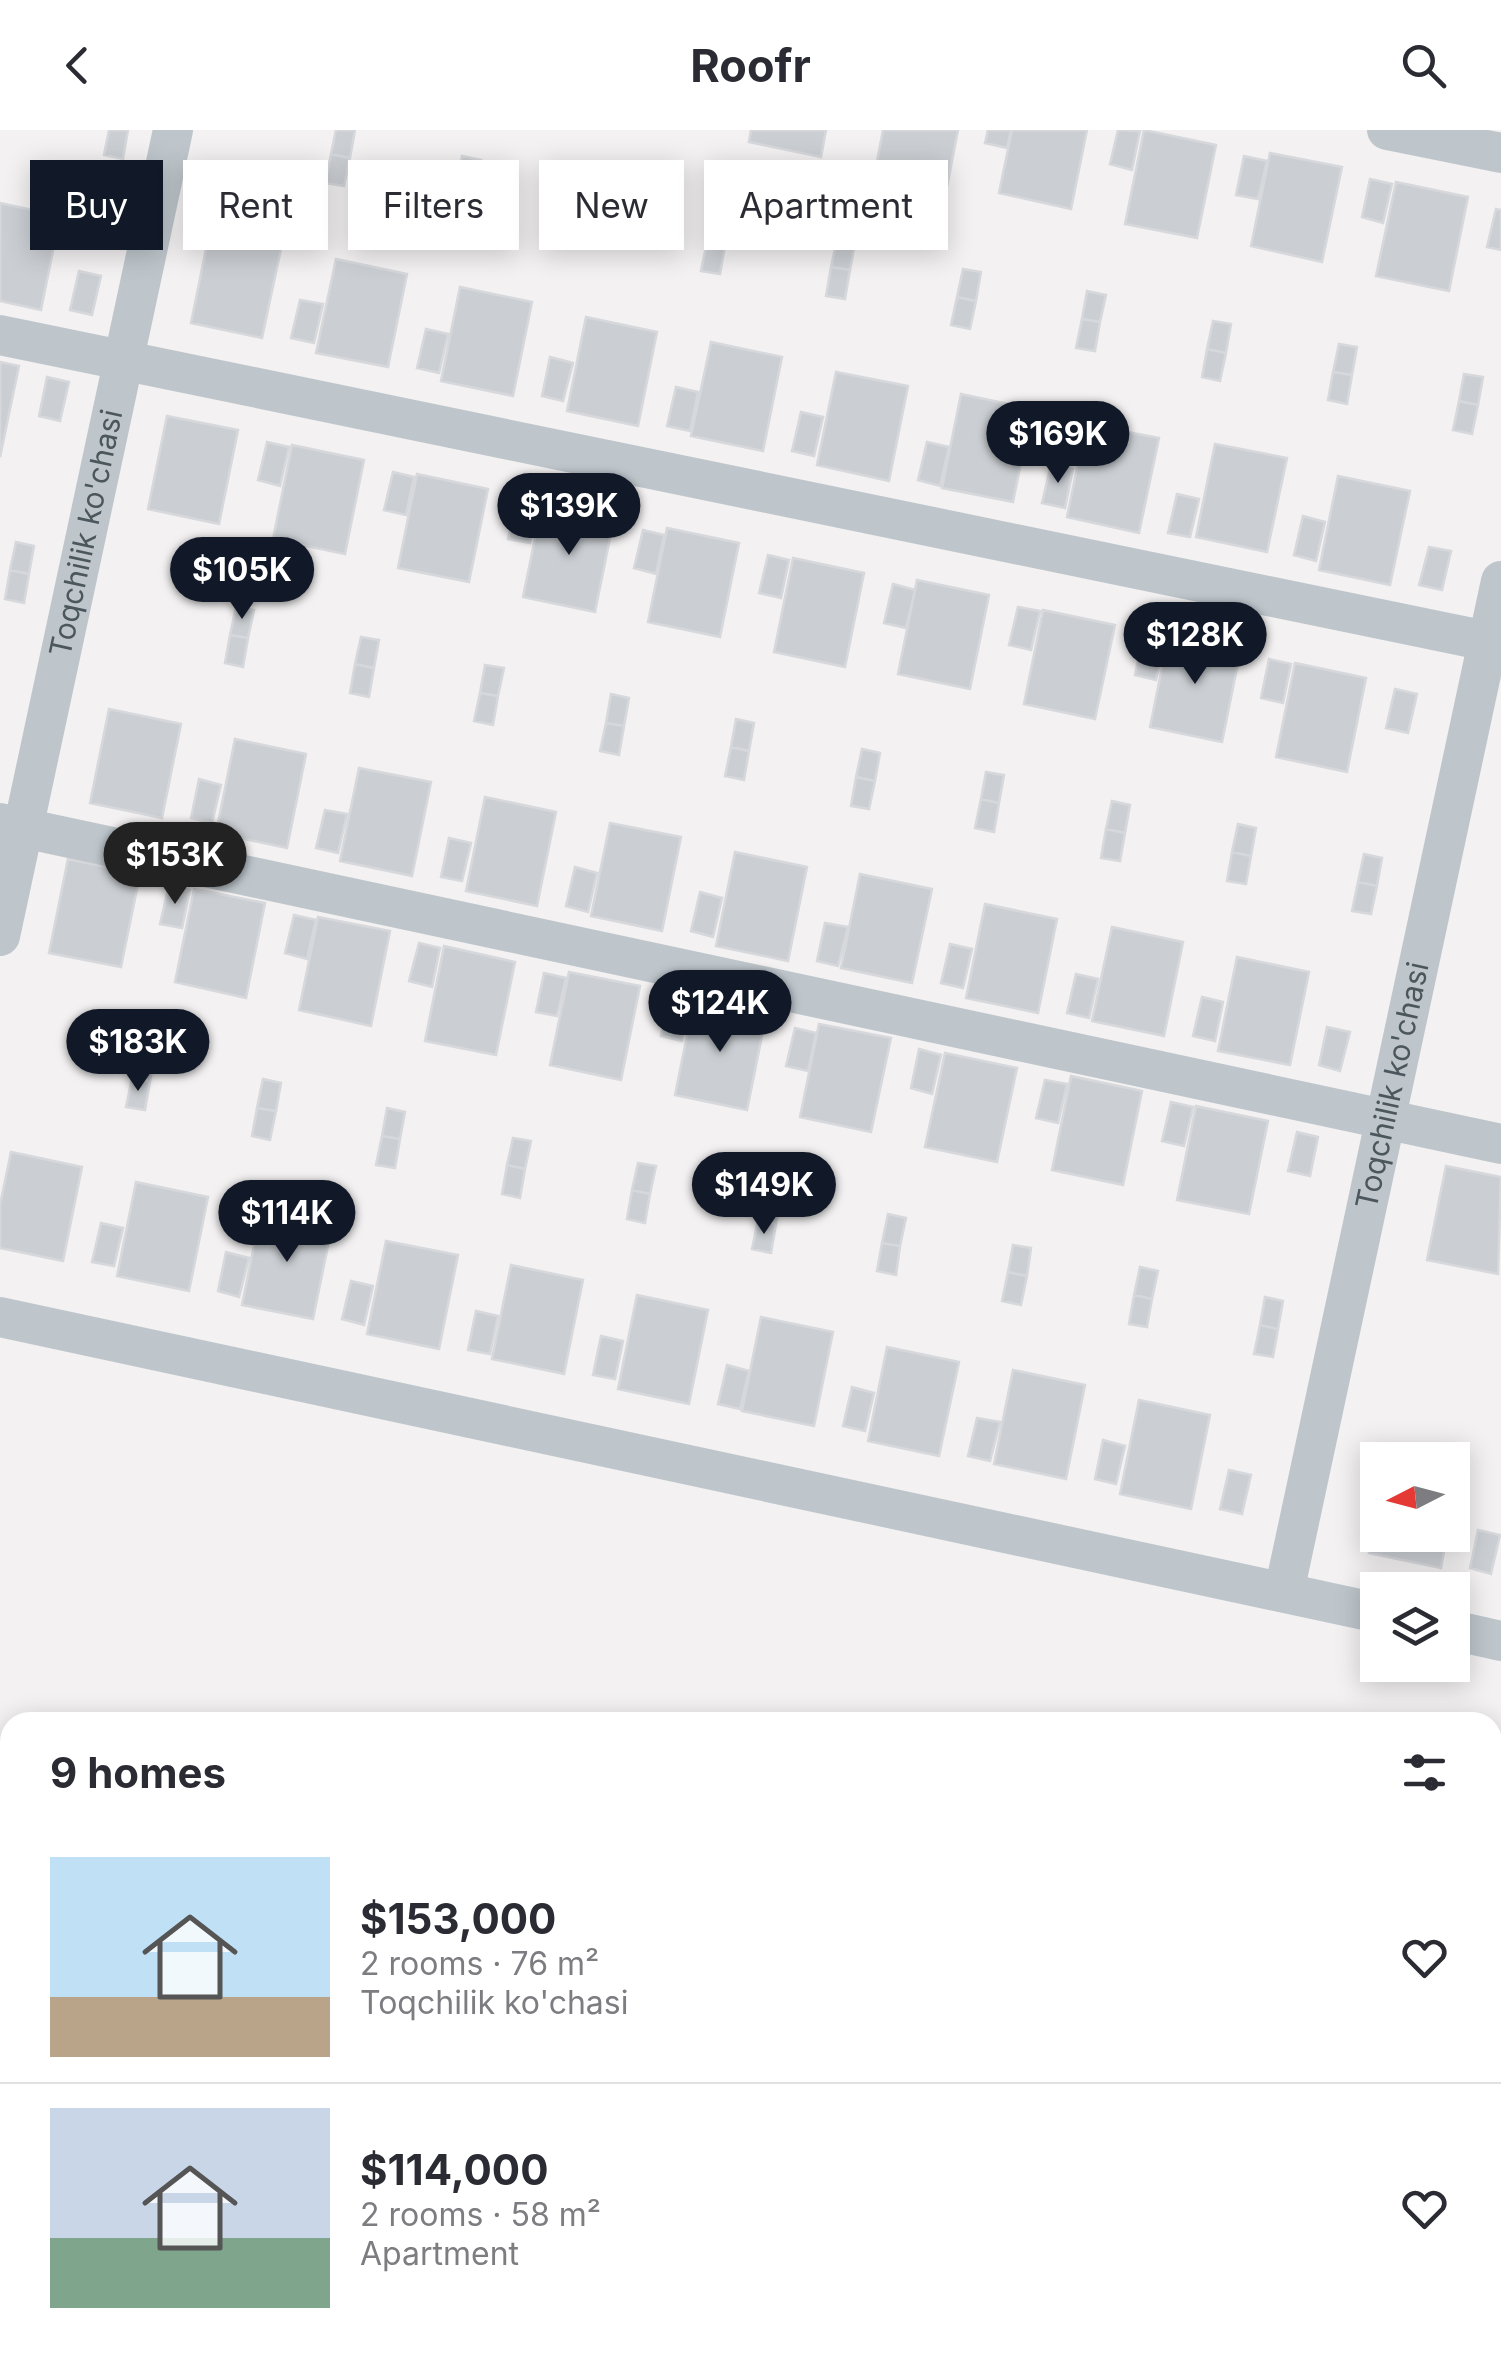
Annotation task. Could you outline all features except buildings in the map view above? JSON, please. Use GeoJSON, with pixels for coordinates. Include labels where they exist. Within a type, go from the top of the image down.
{"type":"FeatureCollection","features":[{"type":"Feature","properties":{"kind":"street","name":"Toqchilik ko'chasi"},"geometry":{"type":"LineString","coordinates":[[0,936],[11,825],[124,362],[173,130]]}},
{"type":"Feature","properties":{"kind":"street"},"geometry":{"type":"LineString","coordinates":[[1386,130],[1501,153]]}},
{"type":"Feature","properties":{"kind":"street"},"geometry":{"type":"LineString","coordinates":[[0,335],[1495,643]]}},
{"type":"Feature","properties":{"kind":"street","name":"Toqchilik ko'chasi"},"geometry":{"type":"LineString","coordinates":[[1284,1592],[1495,643],[1501,582]]}},
{"type":"Feature","properties":{"kind":"street"},"geometry":{"type":"LineString","coordinates":[[11,825],[1501,1144]]}},
{"type":"Feature","properties":{"kind":"street"},"geometry":{"type":"LineString","coordinates":[[0,1317],[1360,1609]]}},
{"type":"Feature","properties":{"kind":"street"},"geometry":{"type":"LineString","coordinates":[[1470,1634],[1501,1641]]}}]}
